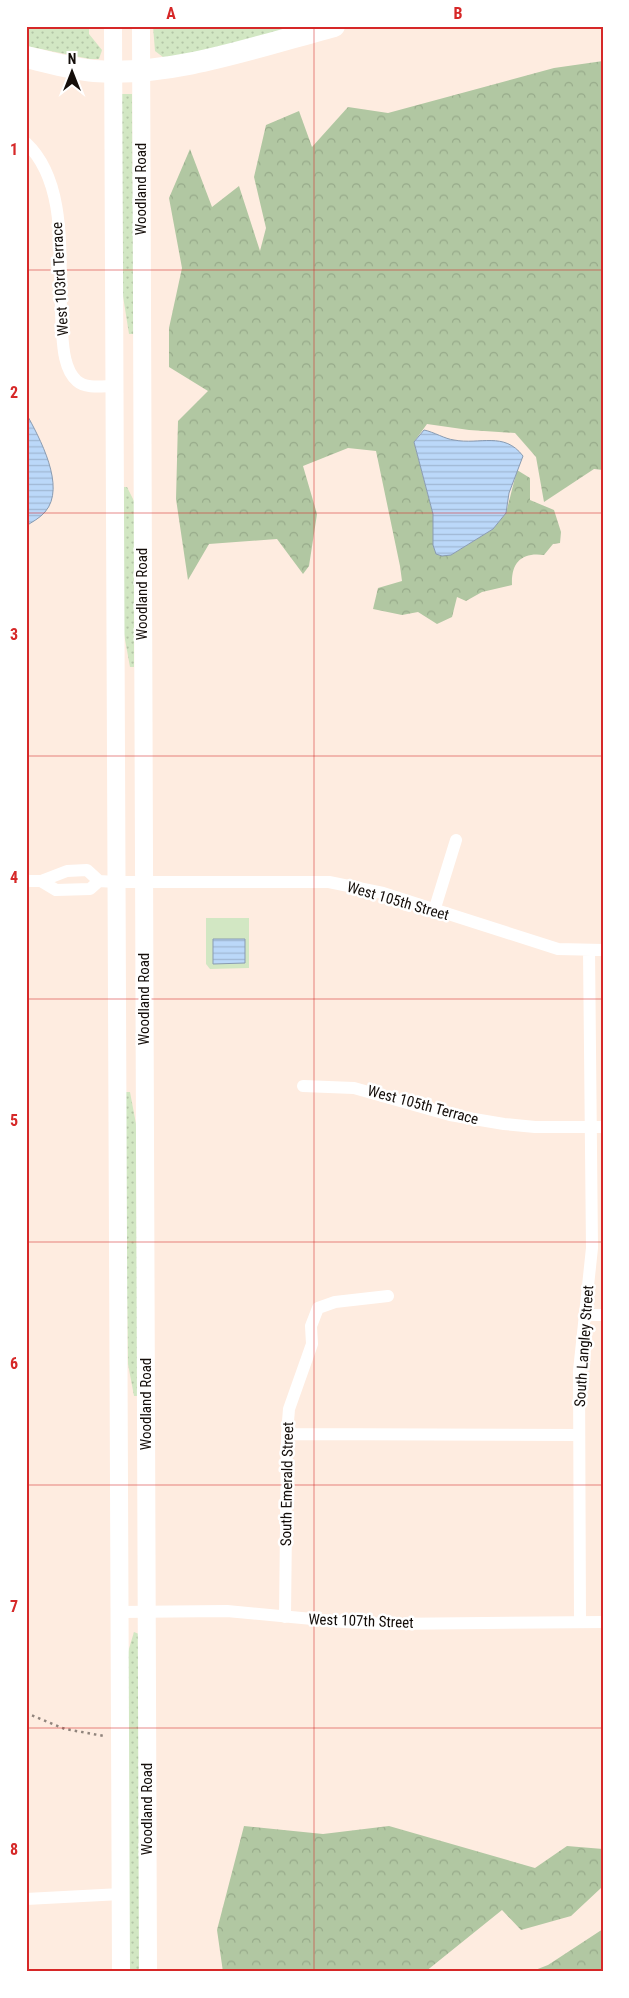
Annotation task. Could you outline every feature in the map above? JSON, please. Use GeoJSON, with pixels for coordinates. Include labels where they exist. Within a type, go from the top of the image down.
{"type":"FeatureCollection","features":[{"type":"Feature","properties":{"kind":"highway"},"geometry":{"type":"LineString","coordinates":[[26,57],[92,71],[141,71],[172,67],[334,26]]}},
{"type":"Feature","properties":{"kind":"main road","name":"Woodland Road"},"geometry":{"type":"LineString","coordinates":[[113,26],[121,1972]]}},
{"type":"Feature","properties":{"kind":"main road","name":"Woodland Road"},"geometry":{"type":"LineString","coordinates":[[141,26],[148,1972]]}},
{"type":"Feature","properties":{"kind":"main road"},"geometry":{"type":"LineString","coordinates":[[114,431],[142,471]]}},
{"type":"Feature","properties":{"kind":"street","name":"West 103rd Terrace"},"geometry":{"type":"LineString","coordinates":[[26,144],[47,171],[55,201],[60,309],[66,362],[76,380],[82,384],[114,386]]}},
{"type":"Feature","properties":{"kind":"street"},"geometry":{"type":"LineString","coordinates":[[434,911],[456,840]]}},
{"type":"Feature","properties":{"kind":"street","name":"West 105th Street"},"geometry":{"type":"LineString","coordinates":[[26,881],[41,881],[67,871],[87,870],[99,881],[116,882],[329,882],[366,889],[558,949],[603,950]]}},
{"type":"Feature","properties":{"kind":"street","name":"West 105th Street"},"geometry":{"type":"LineString","coordinates":[[41,881],[56,890],[90,889],[99,881]]}},
{"type":"Feature","properties":{"kind":"street","name":"South Langley Street"},"geometry":{"type":"LineString","coordinates":[[580,1622],[579,1371],[592,1248],[596,1127],[589,950]]}},
{"type":"Feature","properties":{"kind":"street","name":"West 105th Terrace"},"geometry":{"type":"LineString","coordinates":[[303,1086],[354,1088],[450,1114],[504,1124],[535,1127],[596,1127]]}},
{"type":"Feature","properties":{"kind":"street","name":"South Emerald Street"},"geometry":{"type":"LineString","coordinates":[[285,1617],[287,1434],[289,1409],[312,1344],[311,1326],[318,1308],[334,1302],[388,1296]]}},
{"type":"Feature","properties":{"kind":"street"},"geometry":{"type":"LineString","coordinates":[[584,1315],[603,1315]]}},
{"type":"Feature","properties":{"kind":"street"},"geometry":{"type":"LineString","coordinates":[[287,1434],[579,1435]]}},
{"type":"Feature","properties":{"kind":"street","name":"West 107th Street"},"geometry":{"type":"LineString","coordinates":[[119,1612],[227,1611],[384,1624],[603,1622]]}},
{"type":"Feature","properties":{"kind":"street"},"geometry":{"type":"LineString","coordinates":[[26,1899],[121,1894]]}},
{"type":"Feature","properties":{"kind":"path"},"geometry":{"type":"LineString","coordinates":[[26,1713],[65,1729],[104,1736]]}},
{"type":"Feature","properties":{"kind":"green space"},"geometry":{"type":"Polygon","coordinates":[[[26,26],[89,26],[89,34],[102,50],[99,59],[90,59],[26,46],[26,26]]]}},
{"type":"Feature","properties":{"kind":"green space"},"geometry":{"type":"Polygon","coordinates":[[[153,26],[303,26],[184,56],[163,57],[155,51],[153,26]]]}},
{"type":"Feature","properties":{"kind":"green space"},"geometry":{"type":"Polygon","coordinates":[[[603,61],[603,470],[594,469],[544,502],[536,457],[515,433],[469,430],[427,424],[414,442],[433,514],[433,545],[451,555],[493,529],[506,513],[517,470],[530,478],[530,500],[554,510],[561,532],[560,543],[553,544],[544,555],[530,555],[519,560],[513,570],[512,585],[482,592],[466,601],[457,597],[452,617],[437,624],[418,612],[402,615],[373,609],[378,588],[402,581],[400,566],[376,451],[348,448],[303,466],[317,514],[309,566],[303,574],[277,539],[209,544],[188,580],[176,499],[178,421],[208,391],[169,367],[169,328],[182,268],[169,198],[190,149],[212,207],[239,186],[260,251],[266,228],[254,177],[266,125],[299,111],[312,147],[348,107],[388,113],[554,68],[603,61]]]}},
{"type":"Feature","properties":{"kind":"green space"},"geometry":{"type":"Polygon","coordinates":[[[121,94],[132,94],[134,334],[129,334],[123,296],[121,94]]]}},
{"type":"Feature","properties":{"kind":"green space"},"geometry":{"type":"Polygon","coordinates":[[[124,487],[127,487],[134,501],[134,667],[130,667],[124,634],[124,487]]]}},
{"type":"Feature","properties":{"kind":"green space"},"geometry":{"type":"Polygon","coordinates":[[[206,918],[249,918],[249,968],[210,969],[206,964],[206,918]]]}},
{"type":"Feature","properties":{"kind":"green space"},"geometry":{"type":"Polygon","coordinates":[[[124,1092],[130,1092],[136,1124],[138,1396],[134,1396],[128,1364],[124,1092]]]}},
{"type":"Feature","properties":{"kind":"green space"},"geometry":{"type":"Polygon","coordinates":[[[134,1632],[139,1634],[140,1972],[129,1972],[128,1652],[134,1632]]]}},
{"type":"Feature","properties":{"kind":"green space"},"geometry":{"type":"Polygon","coordinates":[[[244,1826],[323,1834],[389,1826],[535,1868],[567,1846],[603,1849],[603,1884],[571,1916],[521,1930],[502,1910],[425,1972],[223,1972],[217,1930],[244,1826]]]}},
{"type":"Feature","properties":{"kind":"green space"},"geometry":{"type":"Polygon","coordinates":[[[603,1929],[603,1972],[530,1972],[548,1965],[603,1929]]]}},
{"type":"Feature","properties":{"kind":"water"},"geometry":{"type":"Polygon","coordinates":[[[26,413],[38,435],[49,462],[53,489],[51,502],[45,512],[26,526],[26,413]]]}},
{"type":"Feature","properties":{"kind":"water"},"geometry":{"type":"Polygon","coordinates":[[[424,430],[454,440],[500,441],[516,448],[523,456],[509,493],[506,513],[493,529],[451,555],[442,556],[436,554],[433,545],[433,514],[414,442],[424,430]]]}},
{"type":"Feature","properties":{"kind":"water"},"geometry":{"type":"Polygon","coordinates":[[[213,939],[245,939],[245,963],[213,964],[213,939]]]}}]}
